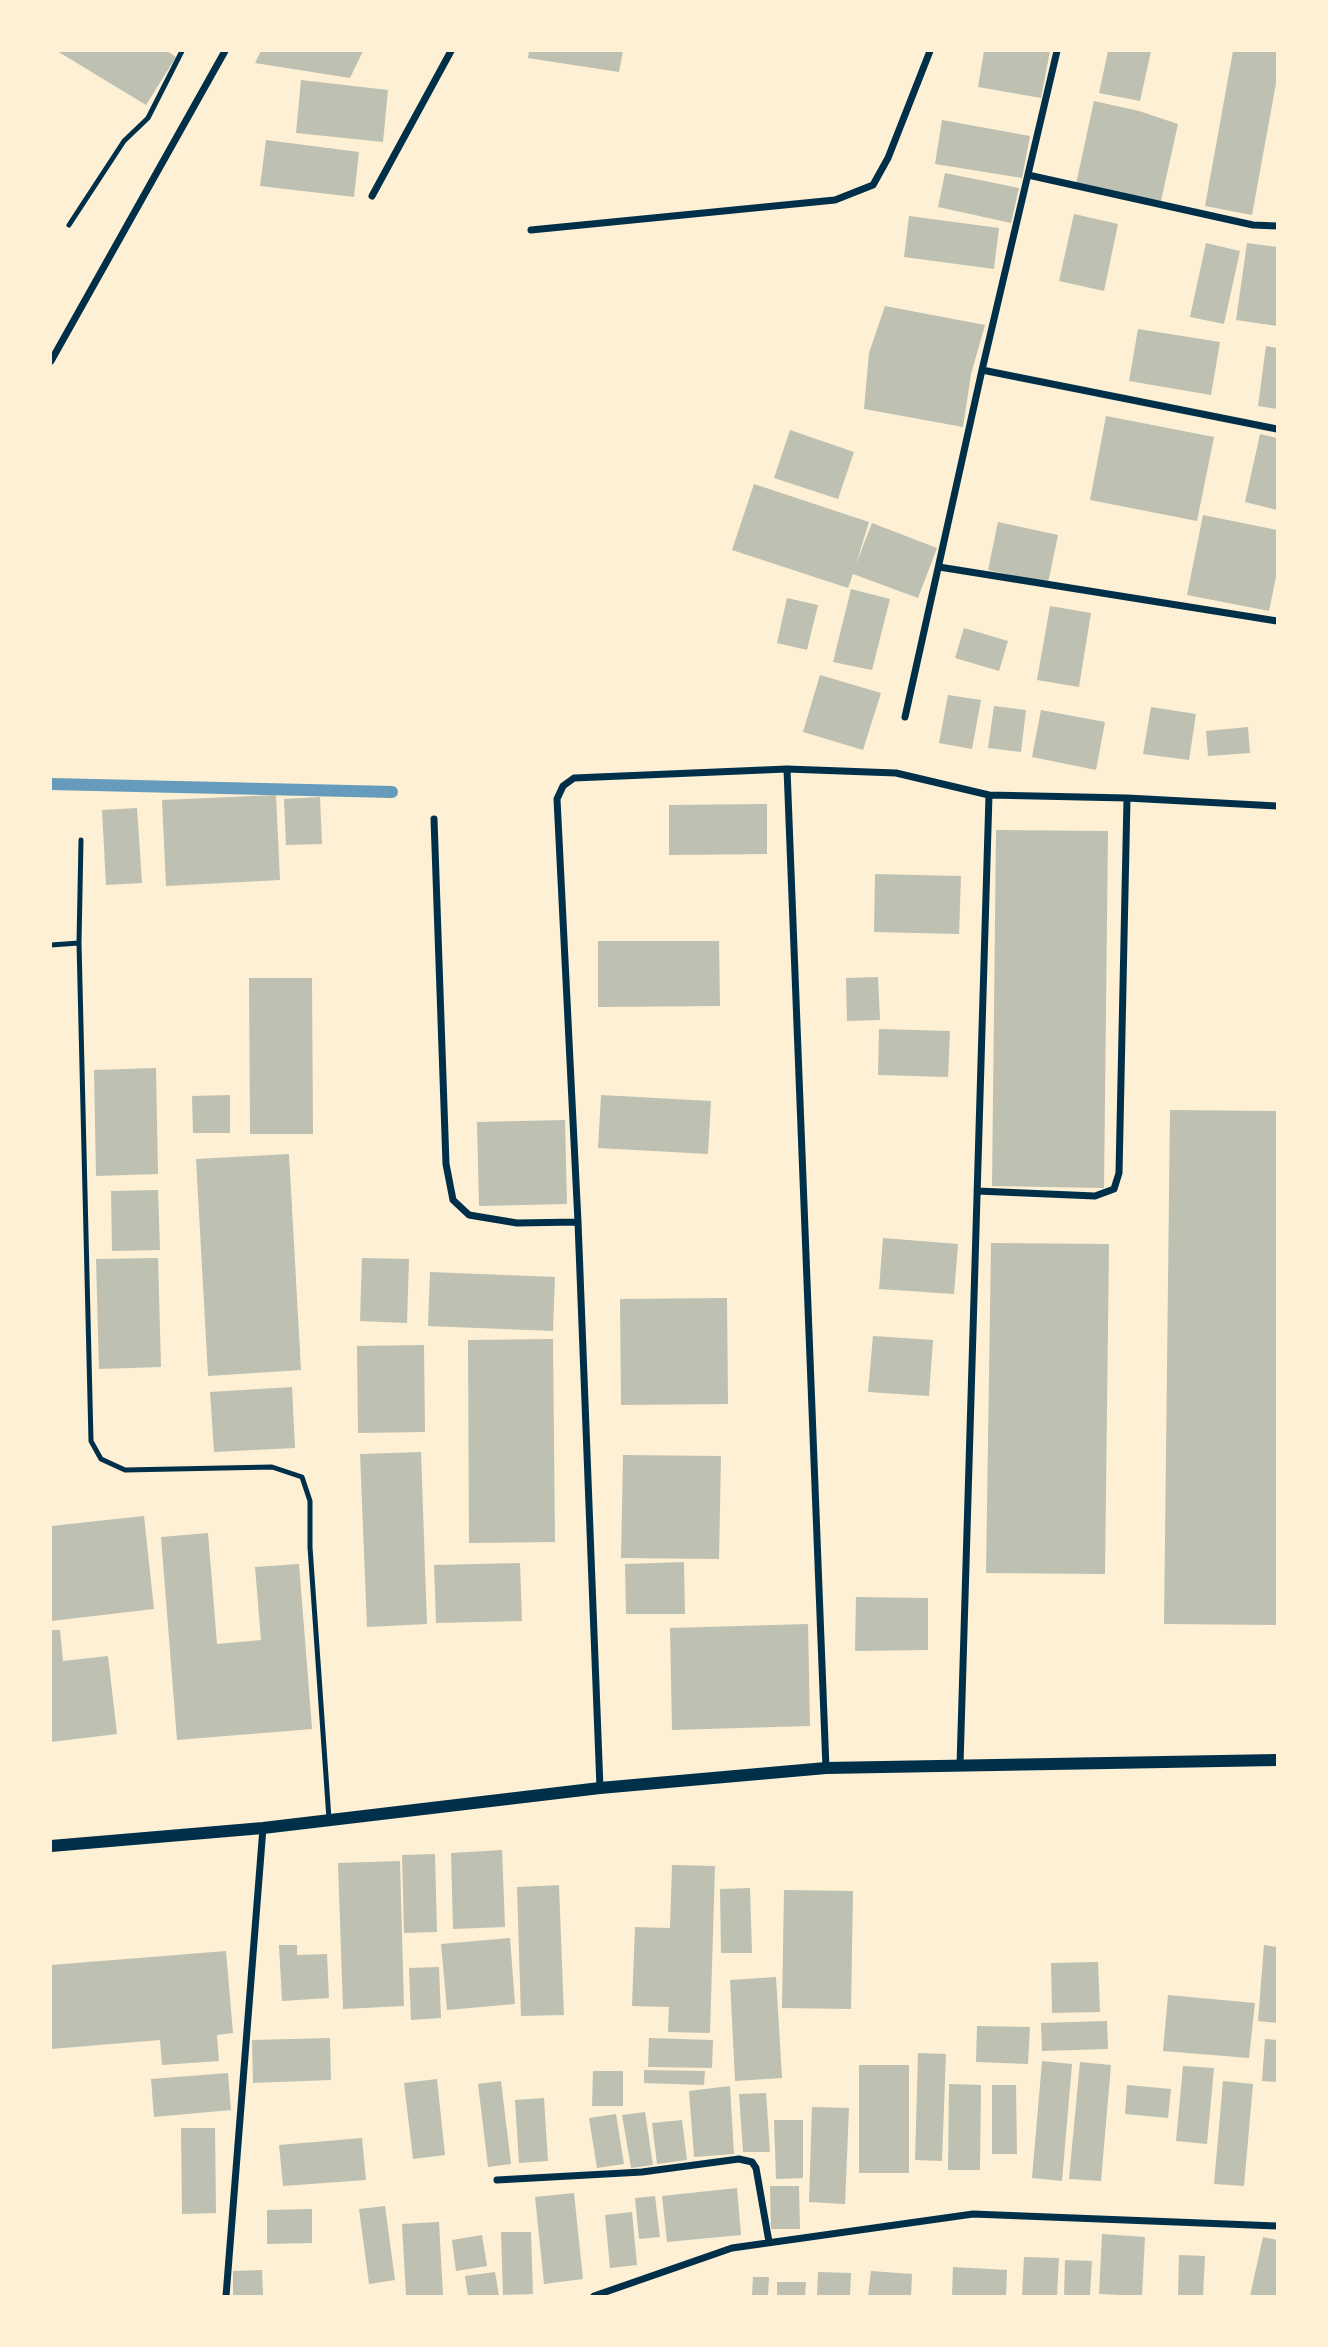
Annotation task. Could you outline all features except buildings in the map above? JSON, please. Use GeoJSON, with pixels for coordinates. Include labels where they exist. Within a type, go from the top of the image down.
{"type":"FeatureCollection","features":[{"type":"Feature","properties":{"kind":"street"},"geometry":{"type":"LineString","coordinates":[[51,361],[225,51]]}},
{"type":"Feature","properties":{"kind":"street"},"geometry":{"type":"LineString","coordinates":[[372,196],[451,51]]}},
{"type":"Feature","properties":{"kind":"street"},"geometry":{"type":"LineString","coordinates":[[531,230],[835,200],[873,185],[888,158],[930,51]]}},
{"type":"Feature","properties":{"kind":"street"},"geometry":{"type":"LineString","coordinates":[[905,717],[982,370],[1057,51]]}},
{"type":"Feature","properties":{"kind":"street"},"geometry":{"type":"LineString","coordinates":[[1028,176],[1253,225],[1277,226]]}},
{"type":"Feature","properties":{"kind":"street"},"geometry":{"type":"LineString","coordinates":[[982,370],[1277,429]]}},
{"type":"Feature","properties":{"kind":"street"},"geometry":{"type":"LineString","coordinates":[[939,568],[1277,621]]}},
{"type":"Feature","properties":{"kind":"street"},"geometry":{"type":"LineString","coordinates":[[787,769],[826,1768]]}},
{"type":"Feature","properties":{"kind":"street"},"geometry":{"type":"LineString","coordinates":[[600,1788],[578,1222],[556,799],[563,786],[574,778],[787,769],[896,773],[989,795],[1127,798],[1277,806]]}},
{"type":"Feature","properties":{"kind":"street"},"geometry":{"type":"LineString","coordinates":[[960,1765],[989,795]]}},
{"type":"Feature","properties":{"kind":"street"},"geometry":{"type":"LineString","coordinates":[[977,1191],[1096,1196],[1114,1189],[1119,1173],[1127,798]]}},
{"type":"Feature","properties":{"kind":"street"},"geometry":{"type":"LineString","coordinates":[[434,819],[446,1164],[453,1200],[469,1214],[517,1223],[578,1222]]}},
{"type":"Feature","properties":{"kind":"street"},"geometry":{"type":"LineString","coordinates":[[51,1846],[263,1828],[600,1788],[826,1768],[1277,1760]]}},
{"type":"Feature","properties":{"kind":"street"},"geometry":{"type":"LineString","coordinates":[[226,2296],[263,1828]]}},
{"type":"Feature","properties":{"kind":"street"},"geometry":{"type":"LineString","coordinates":[[497,2180],[642,2172],[739,2159],[752,2162],[756,2168],[769,2242]]}},
{"type":"Feature","properties":{"kind":"street"},"geometry":{"type":"LineString","coordinates":[[594,2296],[732,2248],[973,2214],[1277,2226]]}},
{"type":"Feature","properties":{"kind":"lane"},"geometry":{"type":"LineString","coordinates":[[69,225],[124,141],[148,118],[182,51]]}},
{"type":"Feature","properties":{"kind":"lane"},"geometry":{"type":"LineString","coordinates":[[81,840],[79,943],[91,1441],[101,1459],[125,1470],[272,1467],[302,1477],[310,1502],[310,1547],[329,1819]]}},
{"type":"Feature","properties":{"kind":"lane"},"geometry":{"type":"LineString","coordinates":[[51,944],[79,943]]}},
{"type":"Feature","properties":{"kind":"waterway"},"geometry":{"type":"LineString","coordinates":[[51,784],[392,792]]}}]}
